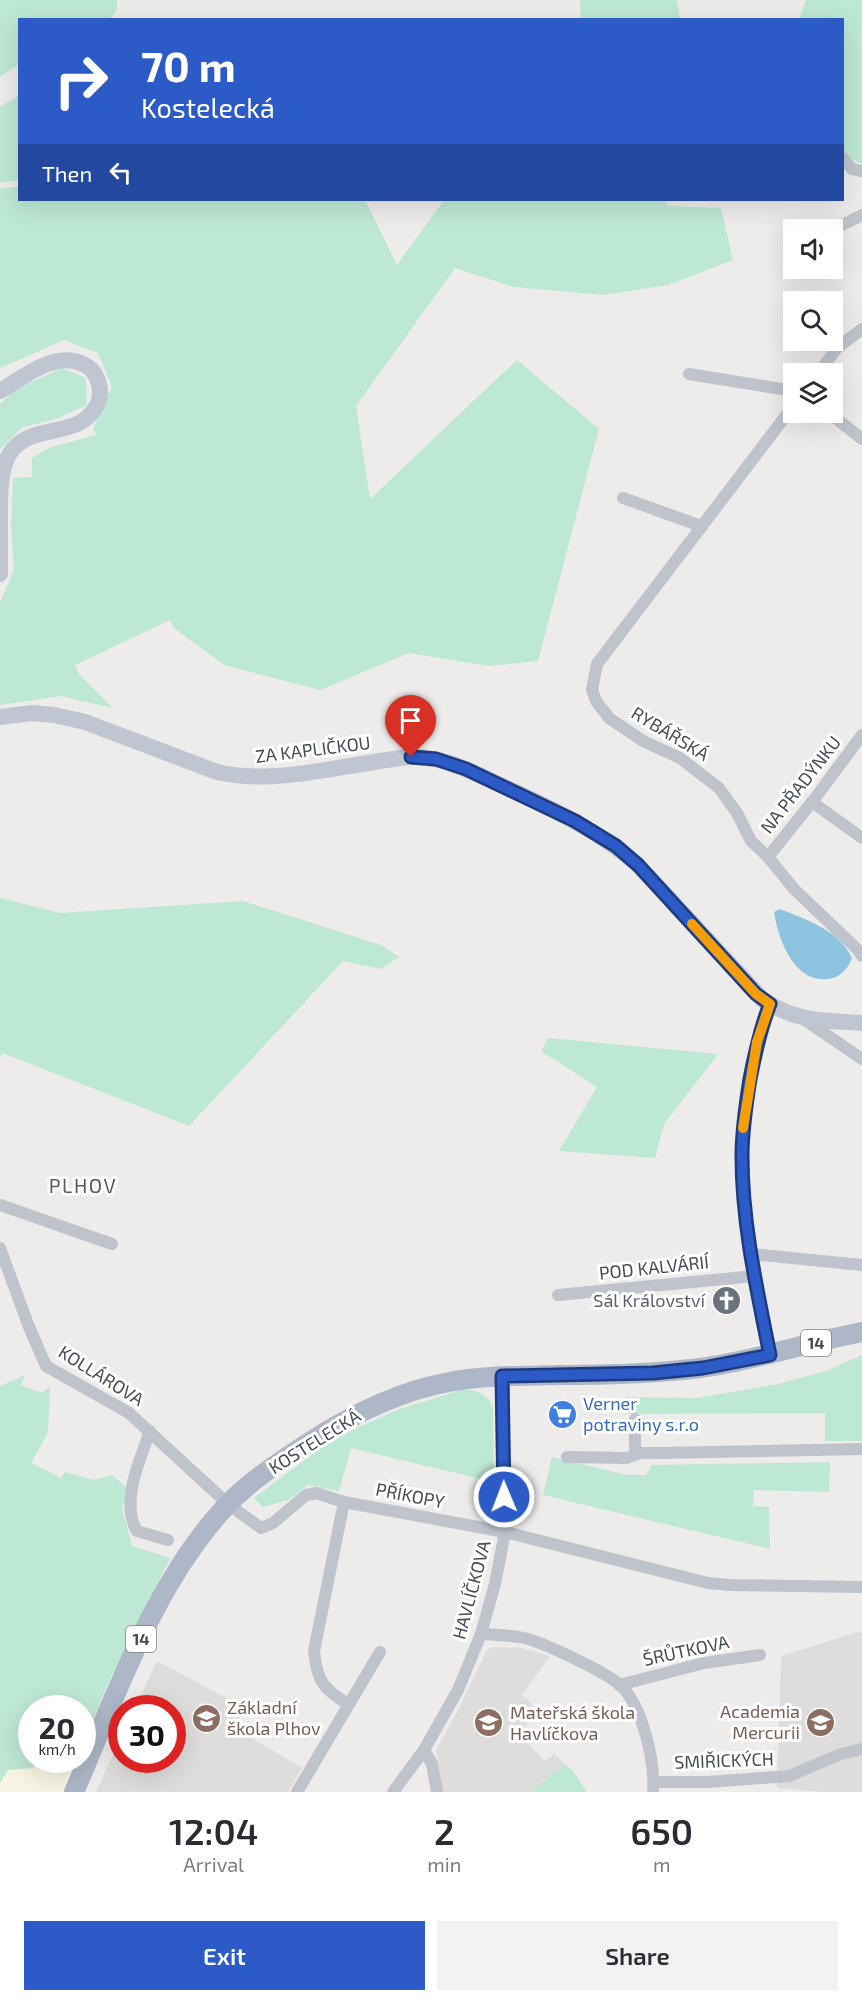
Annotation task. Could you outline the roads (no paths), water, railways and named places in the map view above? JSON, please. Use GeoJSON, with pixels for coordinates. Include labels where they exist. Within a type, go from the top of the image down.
{"type":"FeatureCollection","features":[{"type":"Feature","properties":{"kind":"main road","name":"14"},"geometry":{"type":"LineString","coordinates":[[770,1355],[862,1332]]}},
{"type":"Feature","properties":{"kind":"main road","name":"KOSTELECKÁ"},"geometry":{"type":"LineString","coordinates":[[74,1792],[121,1682],[159,1603],[193,1548],[228,1504],[289,1456],[334,1426],[367,1409],[428,1387],[467,1379],[502,1376],[653,1373],[703,1368],[770,1355]]}},
{"type":"Feature","properties":{"kind":"street"},"geometry":{"type":"LineString","coordinates":[[844,159],[852,169],[862,171]]}},
{"type":"Feature","properties":{"kind":"street"},"geometry":{"type":"LineString","coordinates":[[843,224],[862,215]]}},
{"type":"Feature","properties":{"kind":"street"},"geometry":{"type":"LineString","coordinates":[[826,363],[837,348],[862,329]]}},
{"type":"Feature","properties":{"kind":"street"},"geometry":{"type":"LineString","coordinates":[[0,391],[44,366],[64,359],[81,363],[94,373],[100,384],[100,398],[94,411],[84,422],[27,438],[13,450],[5,464],[1,479],[0,574]]}},
{"type":"Feature","properties":{"kind":"street"},"geometry":{"type":"LineString","coordinates":[[689,374],[783,389]]}},
{"type":"Feature","properties":{"kind":"street","name":"RYBÁŘSKÁ"},"geometry":{"type":"LineString","coordinates":[[783,419],[597,664],[592,690],[596,701],[609,718],[643,741],[680,758],[719,788],[751,841],[862,956]]}},
{"type":"Feature","properties":{"kind":"street"},"geometry":{"type":"LineString","coordinates":[[842,423],[862,439]]}},
{"type":"Feature","properties":{"kind":"street"},"geometry":{"type":"LineString","coordinates":[[623,498],[701,526]]}},
{"type":"Feature","properties":{"kind":"street","name":"ZA KAPLIČKOU"},"geometry":{"type":"LineString","coordinates":[[0,717],[32,713],[85,722],[217,772],[240,777],[309,772],[411,757],[436,759],[466,769],[575,821],[616,846],[638,865],[756,994],[770,1004],[804,1019],[862,1023]]}},
{"type":"Feature","properties":{"kind":"street","name":"NA PŘADÝNKU"},"geometry":{"type":"LineString","coordinates":[[768,857],[862,735]]}},
{"type":"Feature","properties":{"kind":"street"},"geometry":{"type":"LineString","coordinates":[[812,802],[862,838]]}},
{"type":"Feature","properties":{"kind":"street"},"geometry":{"type":"LineString","coordinates":[[770,1004],[757,1042],[743,1126],[742,1156],[745,1202],[755,1276],[770,1355]]}},
{"type":"Feature","properties":{"kind":"street"},"geometry":{"type":"LineString","coordinates":[[804,1019],[862,1059]]}},
{"type":"Feature","properties":{"kind":"street"},"geometry":{"type":"LineString","coordinates":[[0,1205],[112,1244]]}},
{"type":"Feature","properties":{"kind":"street","name":"KOLLÁROVA"},"geometry":{"type":"LineString","coordinates":[[0,1248],[46,1366],[129,1413],[228,1504],[261,1528],[273,1523],[306,1496],[316,1493],[344,1502]]}},
{"type":"Feature","properties":{"kind":"street"},"geometry":{"type":"LineString","coordinates":[[752,1254],[862,1265]]}},
{"type":"Feature","properties":{"kind":"street","name":"POD KALVÁRIÍ"},"geometry":{"type":"LineString","coordinates":[[558,1295],[755,1276]]}},
{"type":"Feature","properties":{"kind":"street","name":"HAVLÍČKOVA"},"geometry":{"type":"LineString","coordinates":[[393,1792],[424,1750],[458,1690],[482,1634],[505,1532],[502,1376]]}},
{"type":"Feature","properties":{"kind":"street"},"geometry":{"type":"LineString","coordinates":[[635,1419],[635,1455]]}},
{"type":"Feature","properties":{"kind":"street"},"geometry":{"type":"LineString","coordinates":[[150,1431],[136,1474],[131,1500],[132,1523],[137,1532],[168,1540]]}},
{"type":"Feature","properties":{"kind":"street"},"geometry":{"type":"LineString","coordinates":[[567,1457],[627,1458],[659,1452],[862,1449]]}},
{"type":"Feature","properties":{"kind":"street"},"geometry":{"type":"LineString","coordinates":[[344,1502],[314,1651],[316,1672],[323,1685],[329,1693],[348,1704]]}},
{"type":"Feature","properties":{"kind":"street","name":"PŘÍKOPY"},"geometry":{"type":"LineString","coordinates":[[344,1502],[505,1532],[708,1583],[739,1586],[862,1587]]}},
{"type":"Feature","properties":{"kind":"street","name":"SMIŘICKÝCH"},"geometry":{"type":"LineString","coordinates":[[482,1634],[528,1639],[598,1672],[619,1685],[638,1713],[647,1737],[654,1787],[789,1776],[842,1754],[862,1749]]}},
{"type":"Feature","properties":{"kind":"street"},"geometry":{"type":"LineString","coordinates":[[297,1792],[380,1652]]}},
{"type":"Feature","properties":{"kind":"street","name":"ŠRŮTKOVA"},"geometry":{"type":"LineString","coordinates":[[619,1685],[704,1663],[760,1655]]}},
{"type":"Feature","properties":{"kind":"street"},"geometry":{"type":"LineString","coordinates":[[424,1750],[432,1764],[437,1792]]}},
{"type":"Feature","properties":{"kind":"water"},"geometry":{"type":"Polygon","coordinates":[[[780,909],[821,927],[839,940],[852,958],[845,970],[833,978],[820,979],[809,976],[799,969],[791,959],[780,936],[774,912],[780,909]]]}},
{"type":"Feature","properties":{"kind":"place","name":"Sál Království"},"geometry":{"type":"Point","coordinates":[726,1301]}},
{"type":"Feature","properties":{"kind":"place","name":"Verner potraviny s.r.o"},"geometry":{"type":"Point","coordinates":[562,1414]}},
{"type":"Feature","properties":{"kind":"place","name":"Základní škola Plhov"},"geometry":{"type":"Point","coordinates":[206,1718]}},
{"type":"Feature","properties":{"kind":"place","name":"Academia Mercurii"},"geometry":{"type":"Point","coordinates":[821,1722]}},
{"type":"Feature","properties":{"kind":"place","name":"Mateřská škola Havlíčkova"},"geometry":{"type":"Point","coordinates":[489,1723]}},
{"type":"Feature","properties":{"kind":"district","name":"PLHOV"},"geometry":{"type":"Point","coordinates":[83,1186]}}]}
